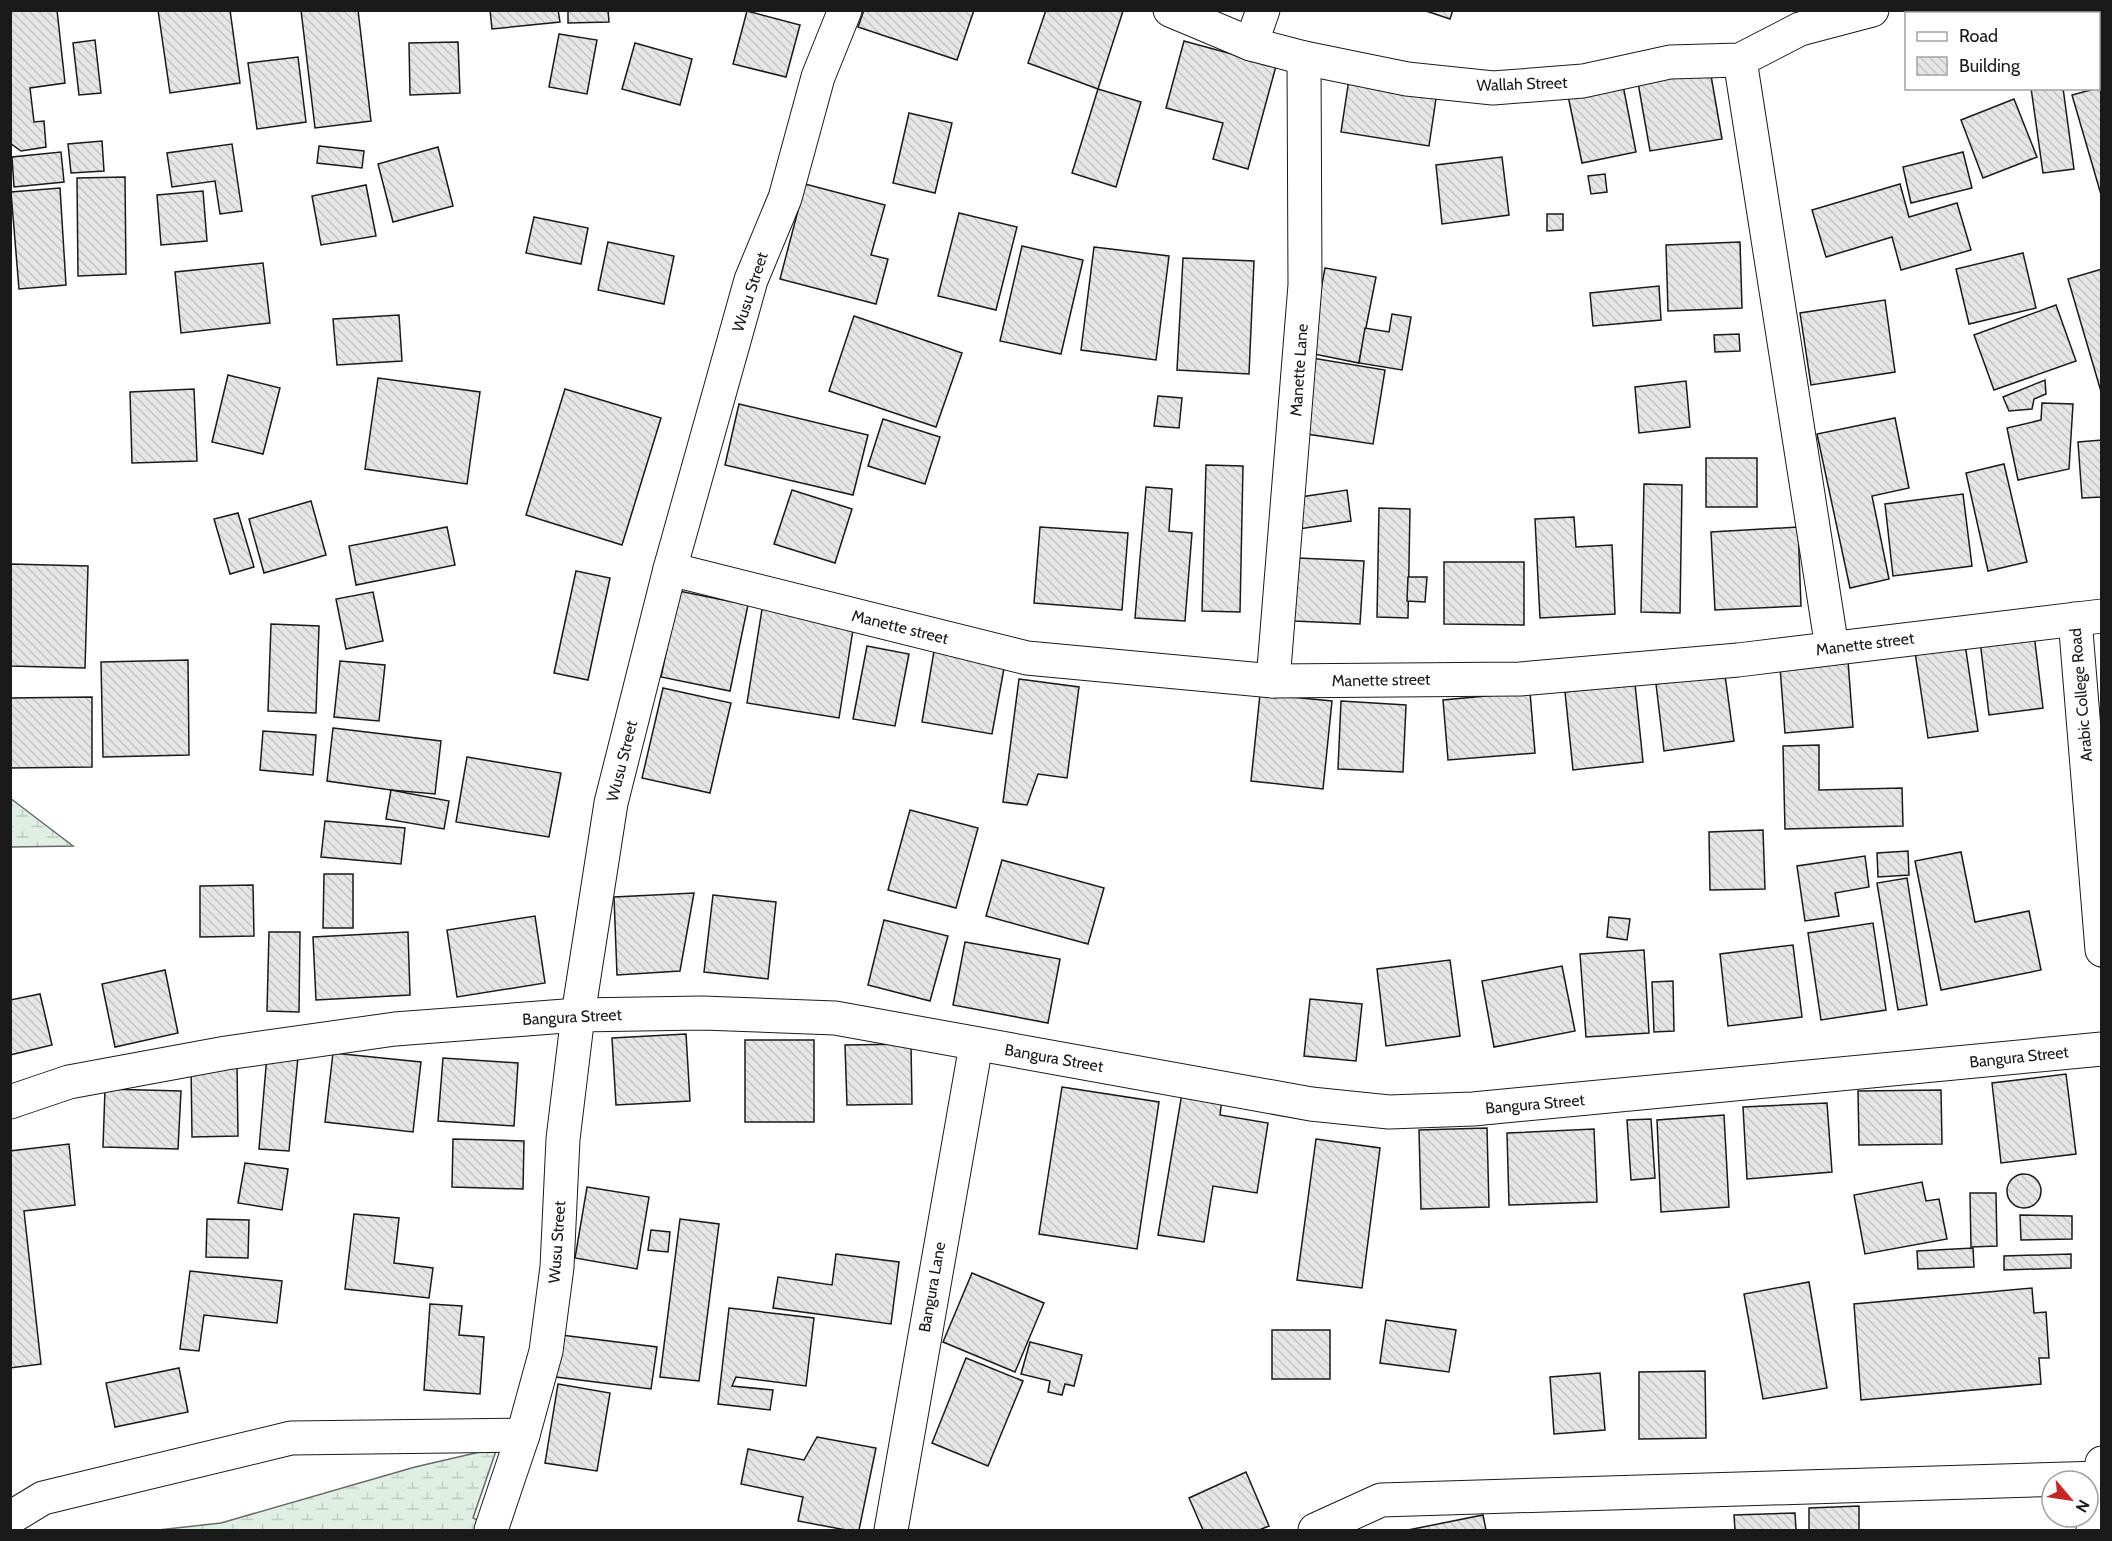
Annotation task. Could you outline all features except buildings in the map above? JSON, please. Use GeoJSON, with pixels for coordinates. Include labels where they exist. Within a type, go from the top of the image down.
{"type":"FeatureCollection","features":[{"type":"Feature","properties":{"kind":"street","name":"Wusu Street"},"geometry":{"type":"LineString","coordinates":[[491,1530],[523,1435],[546,1351],[557,1267],[563,1139],[578,1015],[611,803],[670,569],[751,280],[785,198],[818,77],[845,10]]}},
{"type":"Feature","properties":{"kind":"street","name":"Wallah Street"},"geometry":{"type":"LineString","coordinates":[[1170,10],[1251,44],[1304,58],[1407,79],[1492,88],[1583,81],[1670,62],[1740,60],[1800,29],[1872,10]]}},
{"type":"Feature","properties":{"kind":"street"},"geometry":{"type":"LineString","coordinates":[[1251,44],[1263,10]]}},
{"type":"Feature","properties":{"kind":"street","name":"Manette Lane"},"geometry":{"type":"LineString","coordinates":[[1273,681],[1305,285],[1304,58]]}},
{"type":"Feature","properties":{"kind":"street"},"geometry":{"type":"LineString","coordinates":[[1740,60],[1832,648]]}},
{"type":"Feature","properties":{"kind":"street","name":"Manette street"},"geometry":{"type":"LineString","coordinates":[[670,569],[1027,658],[1273,681],[1520,679],[1738,660],[2088,617]]}},
{"type":"Feature","properties":{"kind":"street","name":"Arabic College Road"},"geometry":{"type":"LineString","coordinates":[[2088,617],[2102,950]]}},
{"type":"Feature","properties":{"kind":"street","name":"Bangura Street"},"geometry":{"type":"LineString","coordinates":[[10,1102],[69,1082],[226,1053],[395,1029],[578,1015],[702,1013],[835,1018],[1311,1104],[1389,1113],[1485,1108],[2102,1049]]}},
{"type":"Feature","properties":{"kind":"street","name":"Bangura Lane"},"geometry":{"type":"LineString","coordinates":[[891,1530],[976,1044]]}},
{"type":"Feature","properties":{"kind":"street"},"geometry":{"type":"LineString","coordinates":[[10,1518],[43,1498],[291,1438],[523,1435]]}},
{"type":"Feature","properties":{"kind":"street"},"geometry":{"type":"LineString","coordinates":[[1315,1530],[1381,1500],[2101,1471],[2093,1530]]}},
{"type":"Feature","properties":{"kind":"green space"},"geometry":{"type":"Polygon","coordinates":[[[10,798],[73,846],[11,847],[10,798]]]}},
{"type":"Feature","properties":{"kind":"green space"},"geometry":{"type":"Polygon","coordinates":[[[497,1448],[473,1518],[496,1530],[158,1530],[221,1523],[415,1467],[497,1448]]]}}]}
